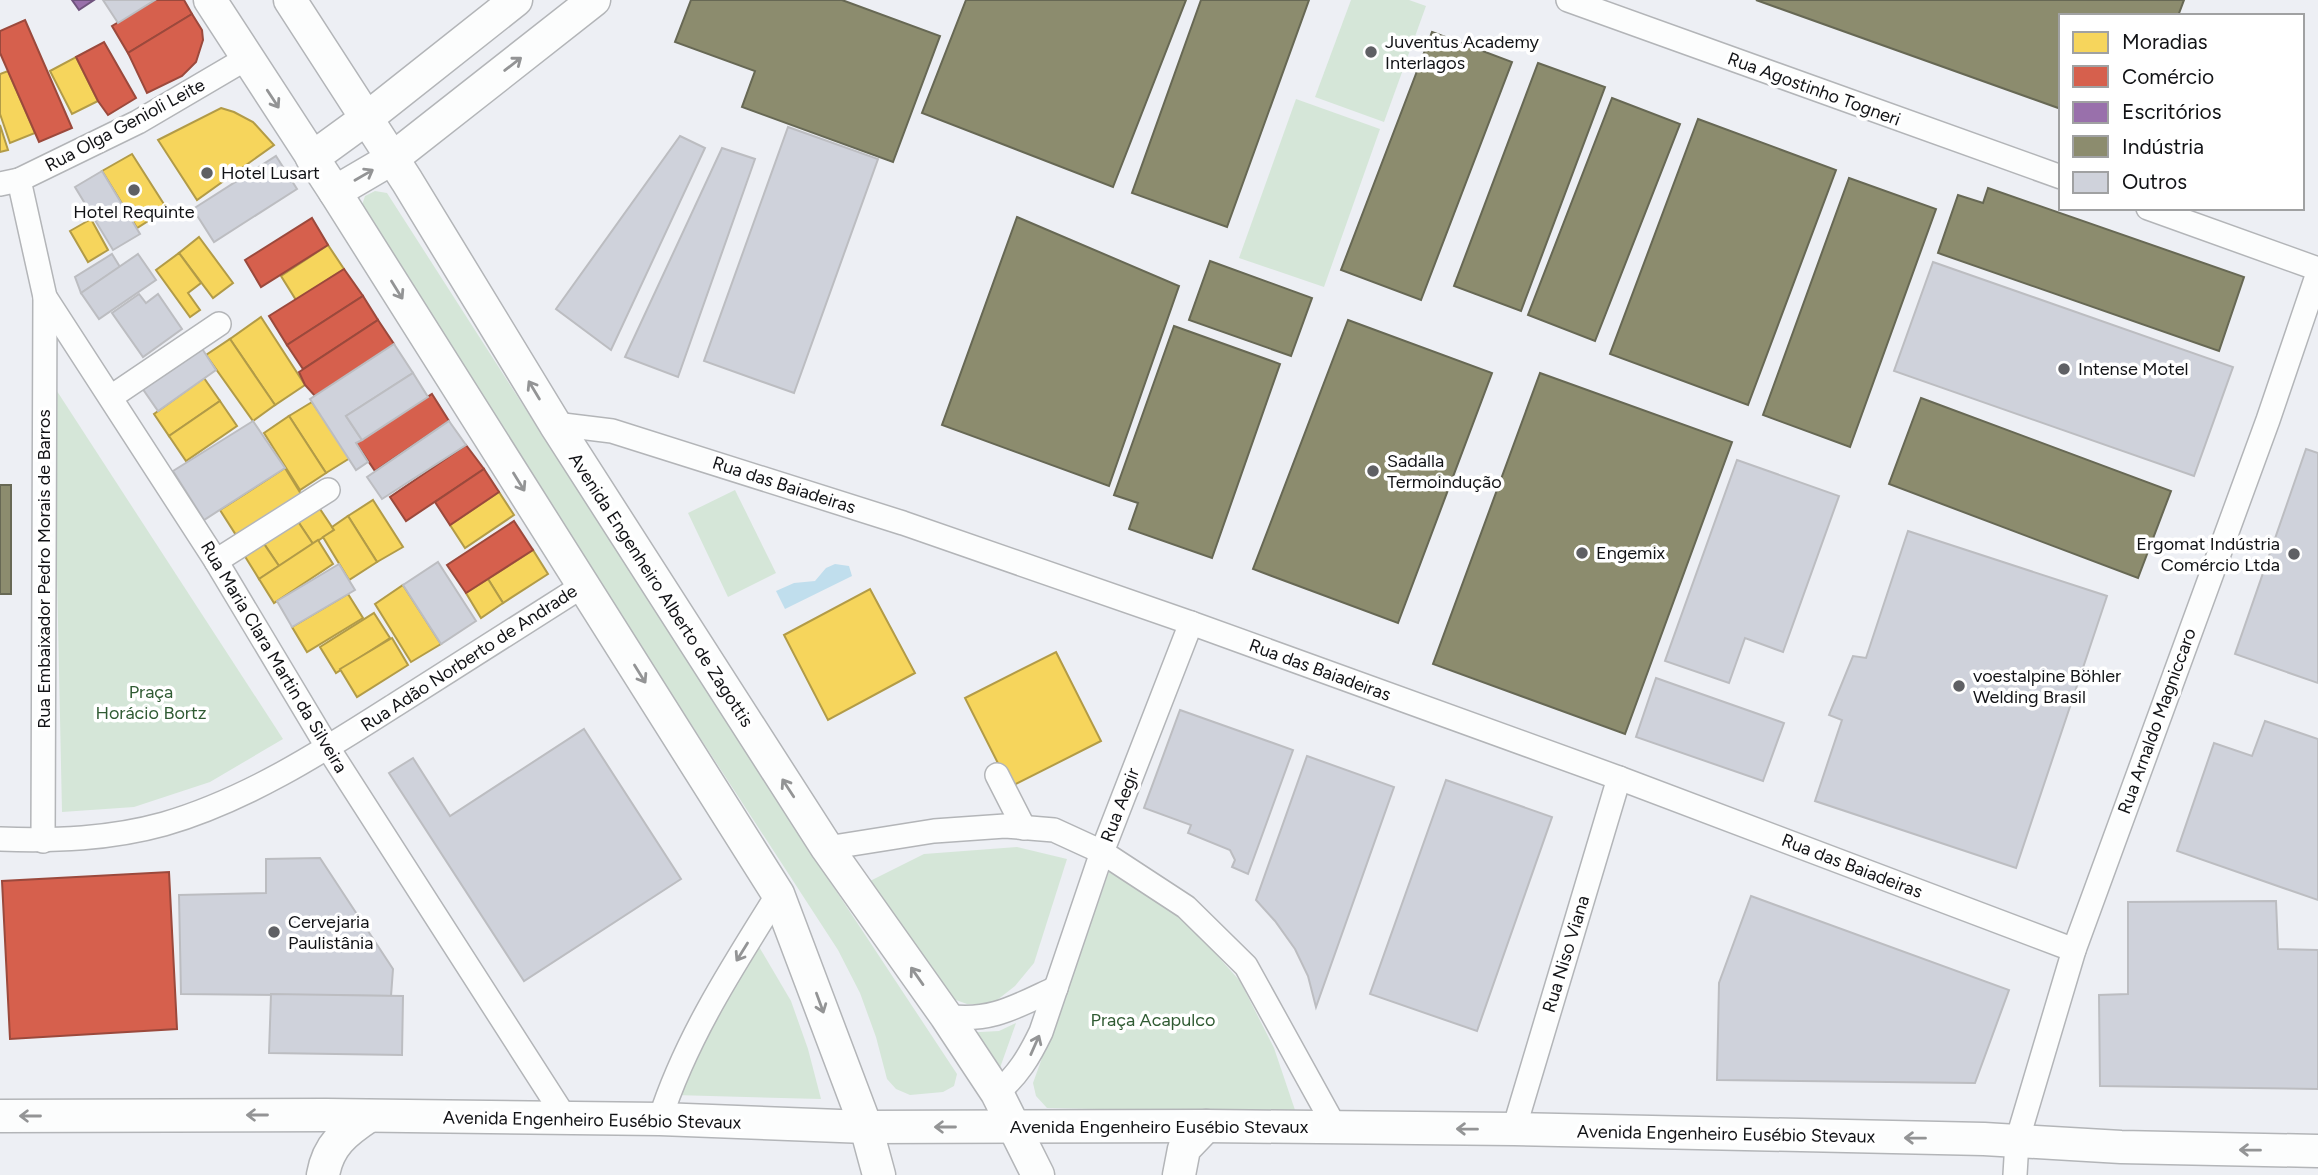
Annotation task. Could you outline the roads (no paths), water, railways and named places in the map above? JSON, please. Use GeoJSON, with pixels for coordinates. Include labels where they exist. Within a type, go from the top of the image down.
{"type":"FeatureCollection","features":[{"type":"Feature","properties":{"kind":"main road"},"geometry":{"type":"LineString","coordinates":[[209,0],[335,192],[778,894],[866,1127],[879,1175]]}},
{"type":"Feature","properties":{"kind":"main road","name":"Avenida Engenheiro Alberto de Zagottis"},"geometry":{"type":"LineString","coordinates":[[290,0],[393,158],[555,424],[827,848],[997,1093],[1038,1175]]}},
{"type":"Feature","properties":{"kind":"main road"},"geometry":{"type":"LineString","coordinates":[[312,158],[516,0]]}},
{"type":"Feature","properties":{"kind":"main road"},"geometry":{"type":"LineString","coordinates":[[335,192],[393,158],[594,0]]}},
{"type":"Feature","properties":{"kind":"main road"},"geometry":{"type":"LineString","coordinates":[[455,48],[449,59],[449,72],[455,83],[465,90],[477,92]]}},
{"type":"Feature","properties":{"kind":"main road","name":"Avenida Engenheiro Eusébio Stevaux"},"geometry":{"type":"LineString","coordinates":[[0,1116],[660,1119],[866,1127],[1514,1129],[2318,1151]]}},
{"type":"Feature","properties":{"kind":"main road"},"geometry":{"type":"LineString","coordinates":[[323,1175],[325,1160],[331,1147],[369,1116]]}},
{"type":"Feature","properties":{"kind":"main road"},"geometry":{"type":"LineString","coordinates":[[1179,1175],[1184,1149],[1206,1126]]}},
{"type":"Feature","properties":{"kind":"street","name":"Rua Agostinho Togneri"},"geometry":{"type":"LineString","coordinates":[[1568,0],[2059,176]]}},
{"type":"Feature","properties":{"kind":"street","name":"Rua Olga Genioli Leite"},"geometry":{"type":"LineString","coordinates":[[9,182],[138,122],[247,58]]}},
{"type":"Feature","properties":{"kind":"street","name":"Rua Maria Clara Martin da Silveira"},"geometry":{"type":"LineString","coordinates":[[9,182],[45,298],[216,561],[328,748],[566,1119]]}},
{"type":"Feature","properties":{"kind":"street"},"geometry":{"type":"LineString","coordinates":[[2153,210],[2318,271]]}},
{"type":"Feature","properties":{"kind":"street","name":"Rua Arnaldo Magniccaro"},"geometry":{"type":"LineString","coordinates":[[2015,1175],[2017,1141],[2074,950],[2267,420],[2318,271]]}},
{"type":"Feature","properties":{"kind":"street","name":"Rua Embaixador Pedro Morais de Barros"},"geometry":{"type":"LineString","coordinates":[[43,841],[45,298]]}},
{"type":"Feature","properties":{"kind":"street"},"geometry":{"type":"LineString","coordinates":[[111,397],[219,324]]}},
{"type":"Feature","properties":{"kind":"street","name":"Rua das Baiadeiras"},"geometry":{"type":"LineString","coordinates":[[555,424],[612,431],[903,523],[1619,778],[2074,950]]}},
{"type":"Feature","properties":{"kind":"street"},"geometry":{"type":"LineString","coordinates":[[216,561],[328,490]]}},
{"type":"Feature","properties":{"kind":"street","name":"Rua Adão Norberto de Andrade"},"geometry":{"type":"LineString","coordinates":[[0,839],[43,841],[96,837],[163,824],[228,801],[328,748],[584,585]]}},
{"type":"Feature","properties":{"kind":"street","name":"Rua Aegir"},"geometry":{"type":"LineString","coordinates":[[997,1093],[1015,1078],[1029,1058],[1041,1032],[1102,852],[1191,624]]}},
{"type":"Feature","properties":{"kind":"street"},"geometry":{"type":"LineString","coordinates":[[997,775],[1024,828]]}},
{"type":"Feature","properties":{"kind":"street","name":"Rua Niso Viana"},"geometry":{"type":"LineString","coordinates":[[1514,1129],[1619,778]]}},
{"type":"Feature","properties":{"kind":"street"},"geometry":{"type":"LineString","coordinates":[[827,848],[934,831],[1005,826],[1054,830],[1102,852],[1186,907],[1246,966],[1335,1127]]}},
{"type":"Feature","properties":{"kind":"street"},"geometry":{"type":"LineString","coordinates":[[660,1119],[670,1086],[712,1002],[778,894]]}},
{"type":"Feature","properties":{"kind":"street"},"geometry":{"type":"LineString","coordinates":[[946,1016],[983,1018],[1002,1013],[1056,988]]}},
{"type":"Feature","properties":{"kind":"water"},"geometry":{"type":"Polygon","coordinates":[[[835,564],[849,566],[852,576],[785,609],[776,591],[794,583],[815,581],[826,568],[835,564]]]}},
{"type":"Feature","properties":{"kind":"place","name":"Juventus Academy Interlagos"},"geometry":{"type":"Point","coordinates":[1371,52]}},
{"type":"Feature","properties":{"kind":"place","name":"Hotel Lusart"},"geometry":{"type":"Point","coordinates":[207,173]}},
{"type":"Feature","properties":{"kind":"place","name":"Hotel Requinte"},"geometry":{"type":"Point","coordinates":[134,190]}},
{"type":"Feature","properties":{"kind":"place","name":"Intense Motel"},"geometry":{"type":"Point","coordinates":[2064,369]}},
{"type":"Feature","properties":{"kind":"place","name":"Sadalla Termoindução"},"geometry":{"type":"Point","coordinates":[1373,471]}},
{"type":"Feature","properties":{"kind":"place","name":"Engemix"},"geometry":{"type":"Point","coordinates":[1582,553]}},
{"type":"Feature","properties":{"kind":"place","name":"Ergomat Indústria Comércio Ltda"},"geometry":{"type":"Point","coordinates":[2294,554]}},
{"type":"Feature","properties":{"kind":"place","name":"voestalpine Böhler Welding Brasil"},"geometry":{"type":"Point","coordinates":[1959,686]}},
{"type":"Feature","properties":{"kind":"place","name":"Cervejaria Paulistânia"},"geometry":{"type":"Point","coordinates":[274,932]}},
{"type":"Feature","properties":{"kind":"park label","name":"Praça Horácio Bortz"},"geometry":{"type":"Point","coordinates":[151,702]}},
{"type":"Feature","properties":{"kind":"park label","name":"Praça Acapulco"},"geometry":{"type":"Point","coordinates":[1153,1020]}}]}
